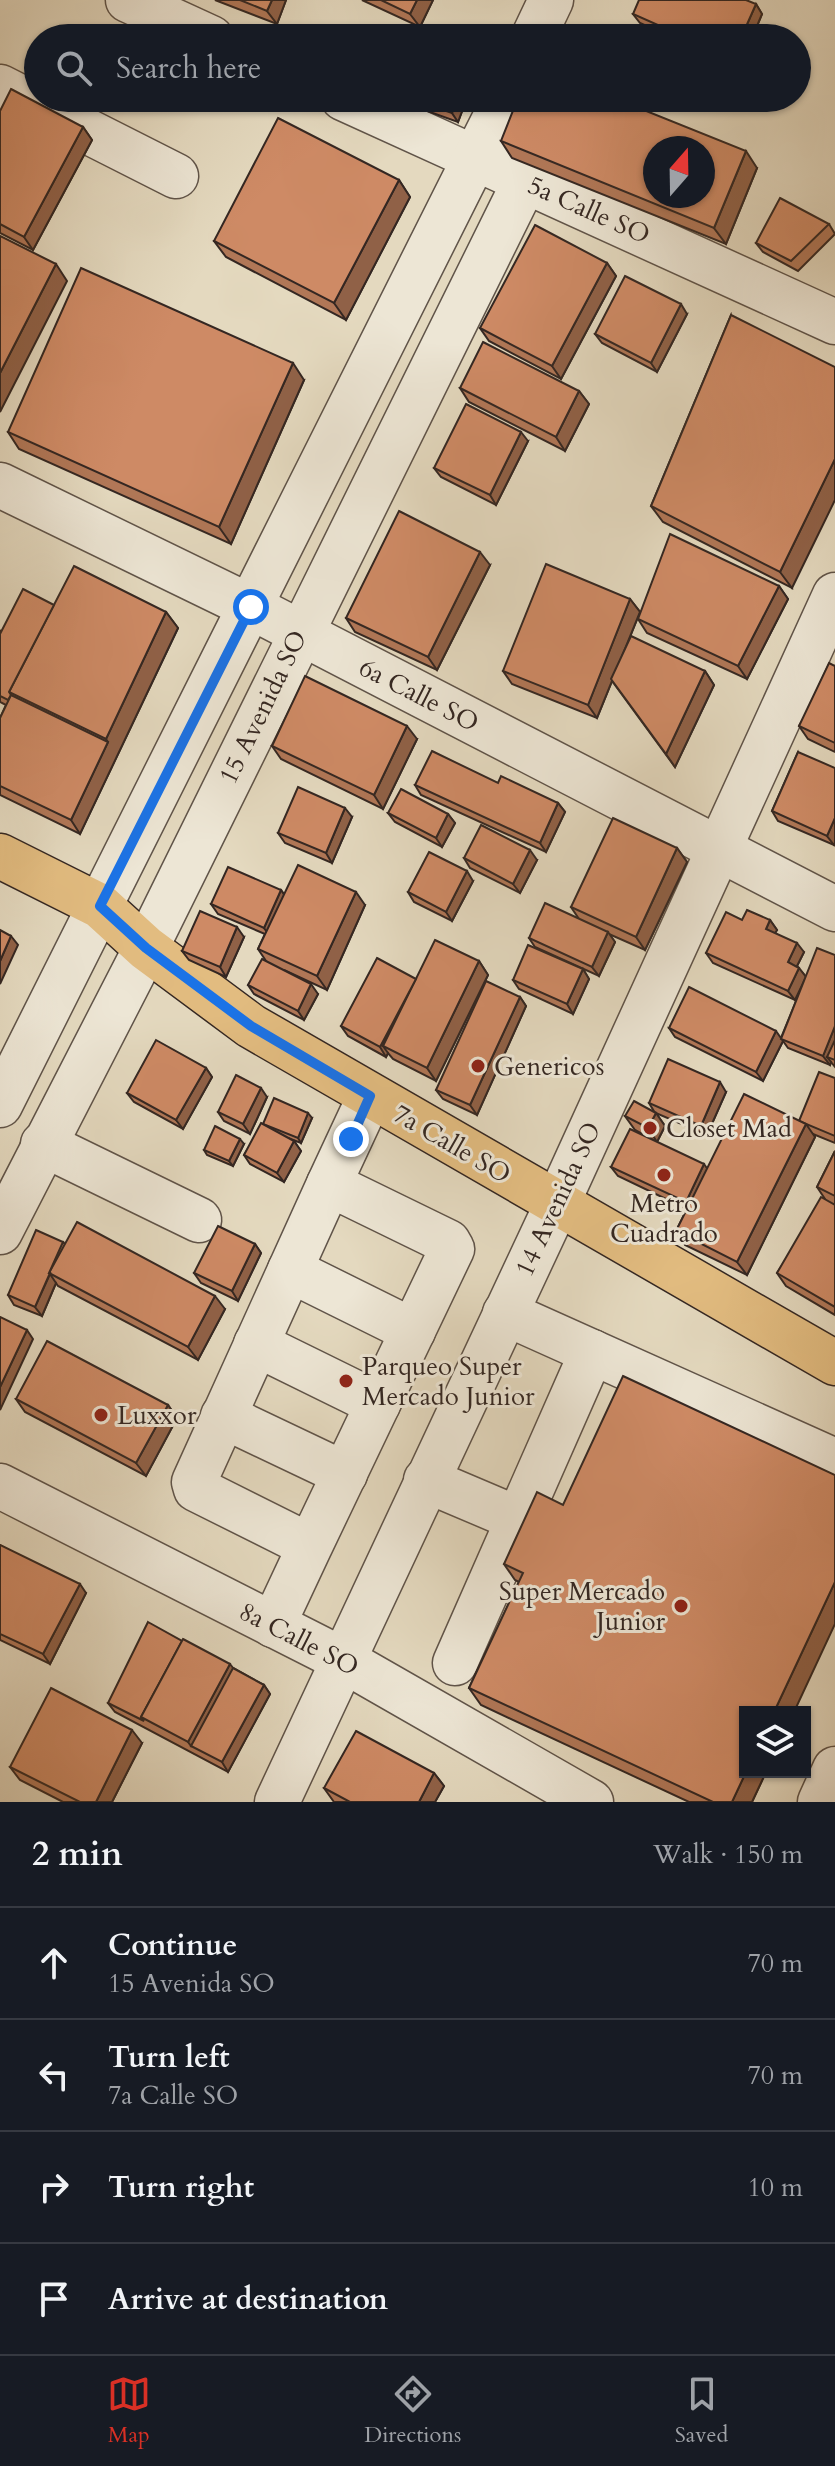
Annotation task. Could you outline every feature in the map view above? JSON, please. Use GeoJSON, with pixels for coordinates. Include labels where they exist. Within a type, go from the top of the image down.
{"type":"FeatureCollection","features":[{"type":"Feature","properties":{"kind":"main road","name":"7a Calle SO"},"geometry":{"type":"LineString","coordinates":[[0,856],[100,906],[146,948],[251,1026],[835,1363]]}},
{"type":"Feature","properties":{"kind":"street"},"geometry":{"type":"LineString","coordinates":[[128,0],[180,24]]}},
{"type":"Feature","properties":{"kind":"street"},"geometry":{"type":"LineString","coordinates":[[540,24],[551,0]]}},
{"type":"Feature","properties":{"kind":"street"},"geometry":{"type":"LineString","coordinates":[[0,87],[24,99]]}},
{"type":"Feature","properties":{"kind":"street"},"geometry":{"type":"LineString","coordinates":[[49,112],[176,176]]}},
{"type":"Feature","properties":{"kind":"street","name":"5a Calle SO"},"geometry":{"type":"LineString","coordinates":[[374,112],[835,322]]}},
{"type":"Feature","properties":{"kind":"street"},"geometry":{"type":"LineString","coordinates":[[0,1105],[499,112]]}},
{"type":"Feature","properties":{"kind":"street","name":"15 Avenida SO"},"geometry":{"type":"LineString","coordinates":[[0,1232],[146,948],[298,634],[525,181]]}},
{"type":"Feature","properties":{"kind":"street","name":"6a Calle SO"},"geometry":{"type":"LineString","coordinates":[[0,485],[251,607],[835,909]]}},
{"type":"Feature","properties":{"kind":"street","name":"14 Avenida SO"},"geometry":{"type":"LineString","coordinates":[[277,1802],[557,1204],[835,595]]}},
{"type":"Feature","properties":{"kind":"street"},"geometry":{"type":"LineString","coordinates":[[310,1546],[196,1489],[195,1476],[370,1096]]}},
{"type":"Feature","properties":{"kind":"street"},"geometry":{"type":"LineString","coordinates":[[43,1144],[199,1220]]}},
{"type":"Feature","properties":{"kind":"street"},"geometry":{"type":"LineString","coordinates":[[273,1625],[452,1249],[451,1245],[329,1184]]}},
{"type":"Feature","properties":{"kind":"street"},"geometry":{"type":"LineString","coordinates":[[290,1270],[413,1331]]}},
{"type":"Feature","properties":{"kind":"street"},"geometry":{"type":"LineString","coordinates":[[505,1313],[835,1461]]}},
{"type":"Feature","properties":{"kind":"street"},"geometry":{"type":"LineString","coordinates":[[256,1344],[378,1404]]}},
{"type":"Feature","properties":{"kind":"street"},"geometry":{"type":"LineString","coordinates":[[455,1663],[592,1352]]}},
{"type":"Feature","properties":{"kind":"street"},"geometry":{"type":"LineString","coordinates":[[223,1416],[345,1474]]}},
{"type":"Feature","properties":{"kind":"street"},"geometry":{"type":"LineString","coordinates":[[426,1480],[518,1519]]}},
{"type":"Feature","properties":{"kind":"street","name":"8a Calle SO"},"geometry":{"type":"LineString","coordinates":[[0,1486],[343,1660],[591,1802]]}},
{"type":"Feature","properties":{"kind":"street"},"geometry":{"type":"LineString","coordinates":[[820,1802],[835,1769]]}},
{"type":"Feature","properties":{"kind":"building"},"geometry":{"type":"Polygon","coordinates":[[[240,0],[272,0],[267,11],[240,0]]]}},
{"type":"Feature","properties":{"kind":"building"},"geometry":{"type":"Polygon","coordinates":[[[381,0],[417,0],[410,14],[381,0]]]}},
{"type":"Feature","properties":{"kind":"building"},"geometry":{"type":"Polygon","coordinates":[[[639,0],[746,0],[756,4],[747,24],[656,24],[633,14],[639,0]]]}},
{"type":"Feature","properties":{"kind":"building"},"geometry":{"type":"Polygon","coordinates":[[[11,89],[24,96],[24,112],[55,112],[83,127],[24,237],[0,224],[0,111],[11,89]]]}},
{"type":"Feature","properties":{"kind":"building"},"geometry":{"type":"Polygon","coordinates":[[[512,112],[649,112],[709,136],[643,136],[643,199],[501,141],[512,112]]]}},
{"type":"Feature","properties":{"kind":"building"},"geometry":{"type":"Polygon","coordinates":[[[278,118],[399,180],[334,303],[214,241],[278,118]]]}},
{"type":"Feature","properties":{"kind":"building"},"geometry":{"type":"Polygon","coordinates":[[[715,139],[746,151],[714,228],[665,208],[715,208],[715,139]]]}},
{"type":"Feature","properties":{"kind":"building"},"geometry":{"type":"Polygon","coordinates":[[[780,198],[829,224],[791,261],[756,243],[780,198]]]}},
{"type":"Feature","properties":{"kind":"building"},"geometry":{"type":"Polygon","coordinates":[[[535,225],[607,263],[552,366],[480,328],[535,225]]]}},
{"type":"Feature","properties":{"kind":"building"},"geometry":{"type":"Polygon","coordinates":[[[0,236],[56,264],[0,373],[0,236]]]}},
{"type":"Feature","properties":{"kind":"building"},"geometry":{"type":"Polygon","coordinates":[[[81,268],[293,363],[219,527],[8,432],[81,268]]]}},
{"type":"Feature","properties":{"kind":"building"},"geometry":{"type":"Polygon","coordinates":[[[625,276],[681,304],[651,363],[595,334],[625,276]]]}},
{"type":"Feature","properties":{"kind":"building"},"geometry":{"type":"Polygon","coordinates":[[[731,315],[835,367],[835,459],[780,572],[651,506],[731,315]]]}},
{"type":"Feature","properties":{"kind":"building"},"geometry":{"type":"Polygon","coordinates":[[[483,342],[579,391],[556,437],[460,388],[483,342]]]}},
{"type":"Feature","properties":{"kind":"building"},"geometry":{"type":"Polygon","coordinates":[[[466,404],[521,432],[490,495],[434,468],[466,404]]]}},
{"type":"Feature","properties":{"kind":"building"},"geometry":{"type":"Polygon","coordinates":[[[399,511],[480,552],[428,657],[346,618],[399,511]]]}},
{"type":"Feature","properties":{"kind":"building"},"geometry":{"type":"Polygon","coordinates":[[[670,534],[779,586],[738,666],[638,619],[670,534]]]}},
{"type":"Feature","properties":{"kind":"building"},"geometry":{"type":"Polygon","coordinates":[[[546,564],[630,599],[588,705],[503,671],[546,564]]]}},
{"type":"Feature","properties":{"kind":"building"},"geometry":{"type":"Polygon","coordinates":[[[74,566],[166,612],[106,739],[9,692],[74,566]]]}},
{"type":"Feature","properties":{"kind":"building"},"geometry":{"type":"Polygon","coordinates":[[[23,589],[54,605],[9,692],[8,700],[0,696],[0,634],[23,589]]]}},
{"type":"Feature","properties":{"kind":"building"},"geometry":{"type":"Polygon","coordinates":[[[631,636],[705,671],[666,754],[611,679],[631,636]]]}},
{"type":"Feature","properties":{"kind":"building"},"geometry":{"type":"Polygon","coordinates":[[[829,663],[835,666],[835,743],[799,726],[829,663]]]}},
{"type":"Feature","properties":{"kind":"building"},"geometry":{"type":"Polygon","coordinates":[[[305,676],[407,726],[374,795],[272,746],[305,676]]]}},
{"type":"Feature","properties":{"kind":"building"},"geometry":{"type":"Polygon","coordinates":[[[11,695],[108,742],[71,820],[0,786],[0,718],[11,695]]]}},
{"type":"Feature","properties":{"kind":"building"},"geometry":{"type":"Polygon","coordinates":[[[432,751],[498,783],[501,776],[558,803],[540,843],[415,785],[432,751]]]}},
{"type":"Feature","properties":{"kind":"building"},"geometry":{"type":"Polygon","coordinates":[[[798,752],[835,768],[835,818],[827,836],[772,811],[798,752]]]}},
{"type":"Feature","properties":{"kind":"building"},"geometry":{"type":"Polygon","coordinates":[[[298,787],[345,808],[326,853],[278,833],[298,787]]]}},
{"type":"Feature","properties":{"kind":"building"},"geometry":{"type":"Polygon","coordinates":[[[401,789],[448,814],[436,838],[388,813],[401,789]]]}},
{"type":"Feature","properties":{"kind":"building"},"geometry":{"type":"Polygon","coordinates":[[[613,818],[677,848],[636,937],[571,907],[613,818]]]}},
{"type":"Feature","properties":{"kind":"building"},"geometry":{"type":"Polygon","coordinates":[[[481,825],[530,850],[513,884],[464,858],[481,825]]]}},
{"type":"Feature","properties":{"kind":"building"},"geometry":{"type":"Polygon","coordinates":[[[429,852],[467,871],[446,912],[408,892],[429,852]]]}},
{"type":"Feature","properties":{"kind":"building"},"geometry":{"type":"Polygon","coordinates":[[[298,865],[356,892],[317,976],[258,949],[298,865]]]}},
{"type":"Feature","properties":{"kind":"building"},"geometry":{"type":"Polygon","coordinates":[[[228,867],[281,890],[264,928],[211,904],[228,867]]]}},
{"type":"Feature","properties":{"kind":"building"},"geometry":{"type":"Polygon","coordinates":[[[545,903],[608,932],[592,967],[529,938],[545,903]]]}},
{"type":"Feature","properties":{"kind":"building"},"geometry":{"type":"Polygon","coordinates":[[[747,910],[770,920],[766,929],[797,943],[788,962],[799,968],[788,991],[706,953],[726,912],[742,920],[747,910]]]}},
{"type":"Feature","properties":{"kind":"building"},"geometry":{"type":"Polygon","coordinates":[[[200,911],[237,927],[220,967],[182,951],[200,911]]]}},
{"type":"Feature","properties":{"kind":"building"},"geometry":{"type":"Polygon","coordinates":[[[0,930],[11,936],[0,961],[0,930]]]}},
{"type":"Feature","properties":{"kind":"building"},"geometry":{"type":"Polygon","coordinates":[[[435,940],[479,961],[427,1068],[383,1046],[435,940]]]}},
{"type":"Feature","properties":{"kind":"building"},"geometry":{"type":"Polygon","coordinates":[[[528,945],[583,969],[567,1004],[513,980],[528,945]]]}},
{"type":"Feature","properties":{"kind":"building"},"geometry":{"type":"Polygon","coordinates":[[[817,948],[835,955],[835,1026],[823,1056],[781,1039],[817,948]]]}},
{"type":"Feature","properties":{"kind":"building"},"geometry":{"type":"Polygon","coordinates":[[[377,958],[416,979],[380,1047],[341,1026],[377,958]]]}},
{"type":"Feature","properties":{"kind":"building"},"geometry":{"type":"Polygon","coordinates":[[[262,959],[311,984],[298,1011],[248,985],[262,959]]]}},
{"type":"Feature","properties":{"kind":"building","name":"Genericos"},"geometry":{"type":"Polygon","coordinates":[[[486,981],[520,997],[470,1105],[436,1090],[486,981]]]}},
{"type":"Feature","properties":{"kind":"building"},"geometry":{"type":"Polygon","coordinates":[[[689,987],[776,1031],[756,1072],[669,1028],[689,987]]]}},
{"type":"Feature","properties":{"kind":"building"},"geometry":{"type":"Polygon","coordinates":[[[156,1040],[206,1068],[176,1120],[127,1093],[156,1040]]]}},
{"type":"Feature","properties":{"kind":"building"},"geometry":{"type":"Polygon","coordinates":[[[835,1040],[835,1060],[827,1057],[835,1040]]]}},
{"type":"Feature","properties":{"kind":"building"},"geometry":{"type":"Polygon","coordinates":[[[668,1059],[720,1082],[701,1126],[649,1103],[668,1059]]]}},
{"type":"Feature","properties":{"kind":"building"},"geometry":{"type":"Polygon","coordinates":[[[819,1072],[835,1078],[835,1136],[799,1121],[819,1072]]]}},
{"type":"Feature","properties":{"kind":"building"},"geometry":{"type":"Polygon","coordinates":[[[236,1075],[261,1088],[243,1124],[218,1112],[236,1075]]]}},
{"type":"Feature","properties":{"kind":"building"},"geometry":{"type":"Polygon","coordinates":[[[744,1094],[806,1124],[737,1262],[676,1231],[744,1094]]]}},
{"type":"Feature","properties":{"kind":"building"},"geometry":{"type":"Polygon","coordinates":[[[274,1098],[308,1113],[298,1138],[263,1124],[274,1098]]]}},
{"type":"Feature","properties":{"kind":"building"},"geometry":{"type":"Polygon","coordinates":[[[634,1101],[656,1113],[648,1128],[625,1116],[634,1101]]]}},
{"type":"Feature","properties":{"kind":"building"},"geometry":{"type":"Polygon","coordinates":[[[261,1123],[294,1141],[277,1173],[244,1155],[261,1123]]]}},
{"type":"Feature","properties":{"kind":"building"},"geometry":{"type":"Polygon","coordinates":[[[215,1126],[240,1139],[229,1161],[204,1150],[215,1126]]]}},
{"type":"Feature","properties":{"kind":"building","name":"Metro Cuadrado"},"geometry":{"type":"Polygon","coordinates":[[[630,1129],[704,1164],[686,1202],[611,1167],[630,1129]]]}},
{"type":"Feature","properties":{"kind":"building"},"geometry":{"type":"Polygon","coordinates":[[[835,1151],[835,1196],[817,1187],[835,1151]]]}},
{"type":"Feature","properties":{"kind":"building"},"geometry":{"type":"Polygon","coordinates":[[[821,1197],[835,1205],[835,1307],[777,1273],[821,1197]]]}},
{"type":"Feature","properties":{"kind":"building"},"geometry":{"type":"Polygon","coordinates":[[[77,1222],[215,1296],[188,1347],[49,1273],[77,1222]]]}},
{"type":"Feature","properties":{"kind":"building"},"geometry":{"type":"Polygon","coordinates":[[[218,1226],[255,1244],[232,1291],[194,1273],[218,1226]]]}},
{"type":"Feature","properties":{"kind":"building"},"geometry":{"type":"Polygon","coordinates":[[[36,1230],[63,1242],[35,1307],[8,1295],[36,1230]]]}},
{"type":"Feature","properties":{"kind":"building"},"geometry":{"type":"Polygon","coordinates":[[[0,1317],[27,1330],[0,1387],[0,1317]]]}},
{"type":"Feature","properties":{"kind":"building","name":"Luxxor"},"geometry":{"type":"Polygon","coordinates":[[[47,1341],[168,1405],[136,1463],[16,1399],[47,1341]]]}},
{"type":"Feature","properties":{"kind":"building","name":"Super Mercado Junior"},"geometry":{"type":"Polygon","coordinates":[[[623,1376],[835,1475],[835,1582],[777,1706],[739,1706],[739,1778],[743,1778],[732,1802],[713,1802],[469,1688],[523,1573],[504,1564],[537,1492],[563,1505],[623,1376]]]}},
{"type":"Feature","properties":{"kind":"building"},"geometry":{"type":"Polygon","coordinates":[[[0,1545],[80,1584],[43,1654],[0,1634],[0,1545]]]}},
{"type":"Feature","properties":{"kind":"building"},"geometry":{"type":"Polygon","coordinates":[[[148,1622],[182,1641],[141,1717],[144,1721],[108,1703],[148,1622]]]}},
{"type":"Feature","properties":{"kind":"building"},"geometry":{"type":"Polygon","coordinates":[[[183,1639],[230,1664],[188,1742],[141,1717],[183,1639]]]}},
{"type":"Feature","properties":{"kind":"building"},"geometry":{"type":"Polygon","coordinates":[[[233,1668],[264,1685],[222,1762],[191,1746],[233,1668]]]}},
{"type":"Feature","properties":{"kind":"building"},"geometry":{"type":"Polygon","coordinates":[[[51,1688],[132,1730],[96,1802],[80,1802],[10,1767],[51,1688]]]}},
{"type":"Feature","properties":{"kind":"building"},"geometry":{"type":"Polygon","coordinates":[[[356,1731],[434,1773],[419,1802],[350,1802],[324,1788],[356,1731]]]}},
{"type":"Feature","properties":{"kind":"place","name":"Genericos"},"geometry":{"type":"Point","coordinates":[478,1066]}},
{"type":"Feature","properties":{"kind":"place","name":"Closet Mad"},"geometry":{"type":"Point","coordinates":[650,1128]}},
{"type":"Feature","properties":{"kind":"place","name":"Metro Cuadrado"},"geometry":{"type":"Point","coordinates":[664,1175]}},
{"type":"Feature","properties":{"kind":"place","name":"Parqueo Super Mercado Junior"},"geometry":{"type":"Point","coordinates":[346,1381]}},
{"type":"Feature","properties":{"kind":"place","name":"Luxxor"},"geometry":{"type":"Point","coordinates":[101,1415]}},
{"type":"Feature","properties":{"kind":"place","name":"Super Mercado Junior"},"geometry":{"type":"Point","coordinates":[681,1606]}},
{"type":"Feature","properties":{"kind":"route"},"geometry":{"type":"LineString","coordinates":[[251,607],[100,906],[146,948],[251,1026],[370,1096],[351,1139]]}}]}
